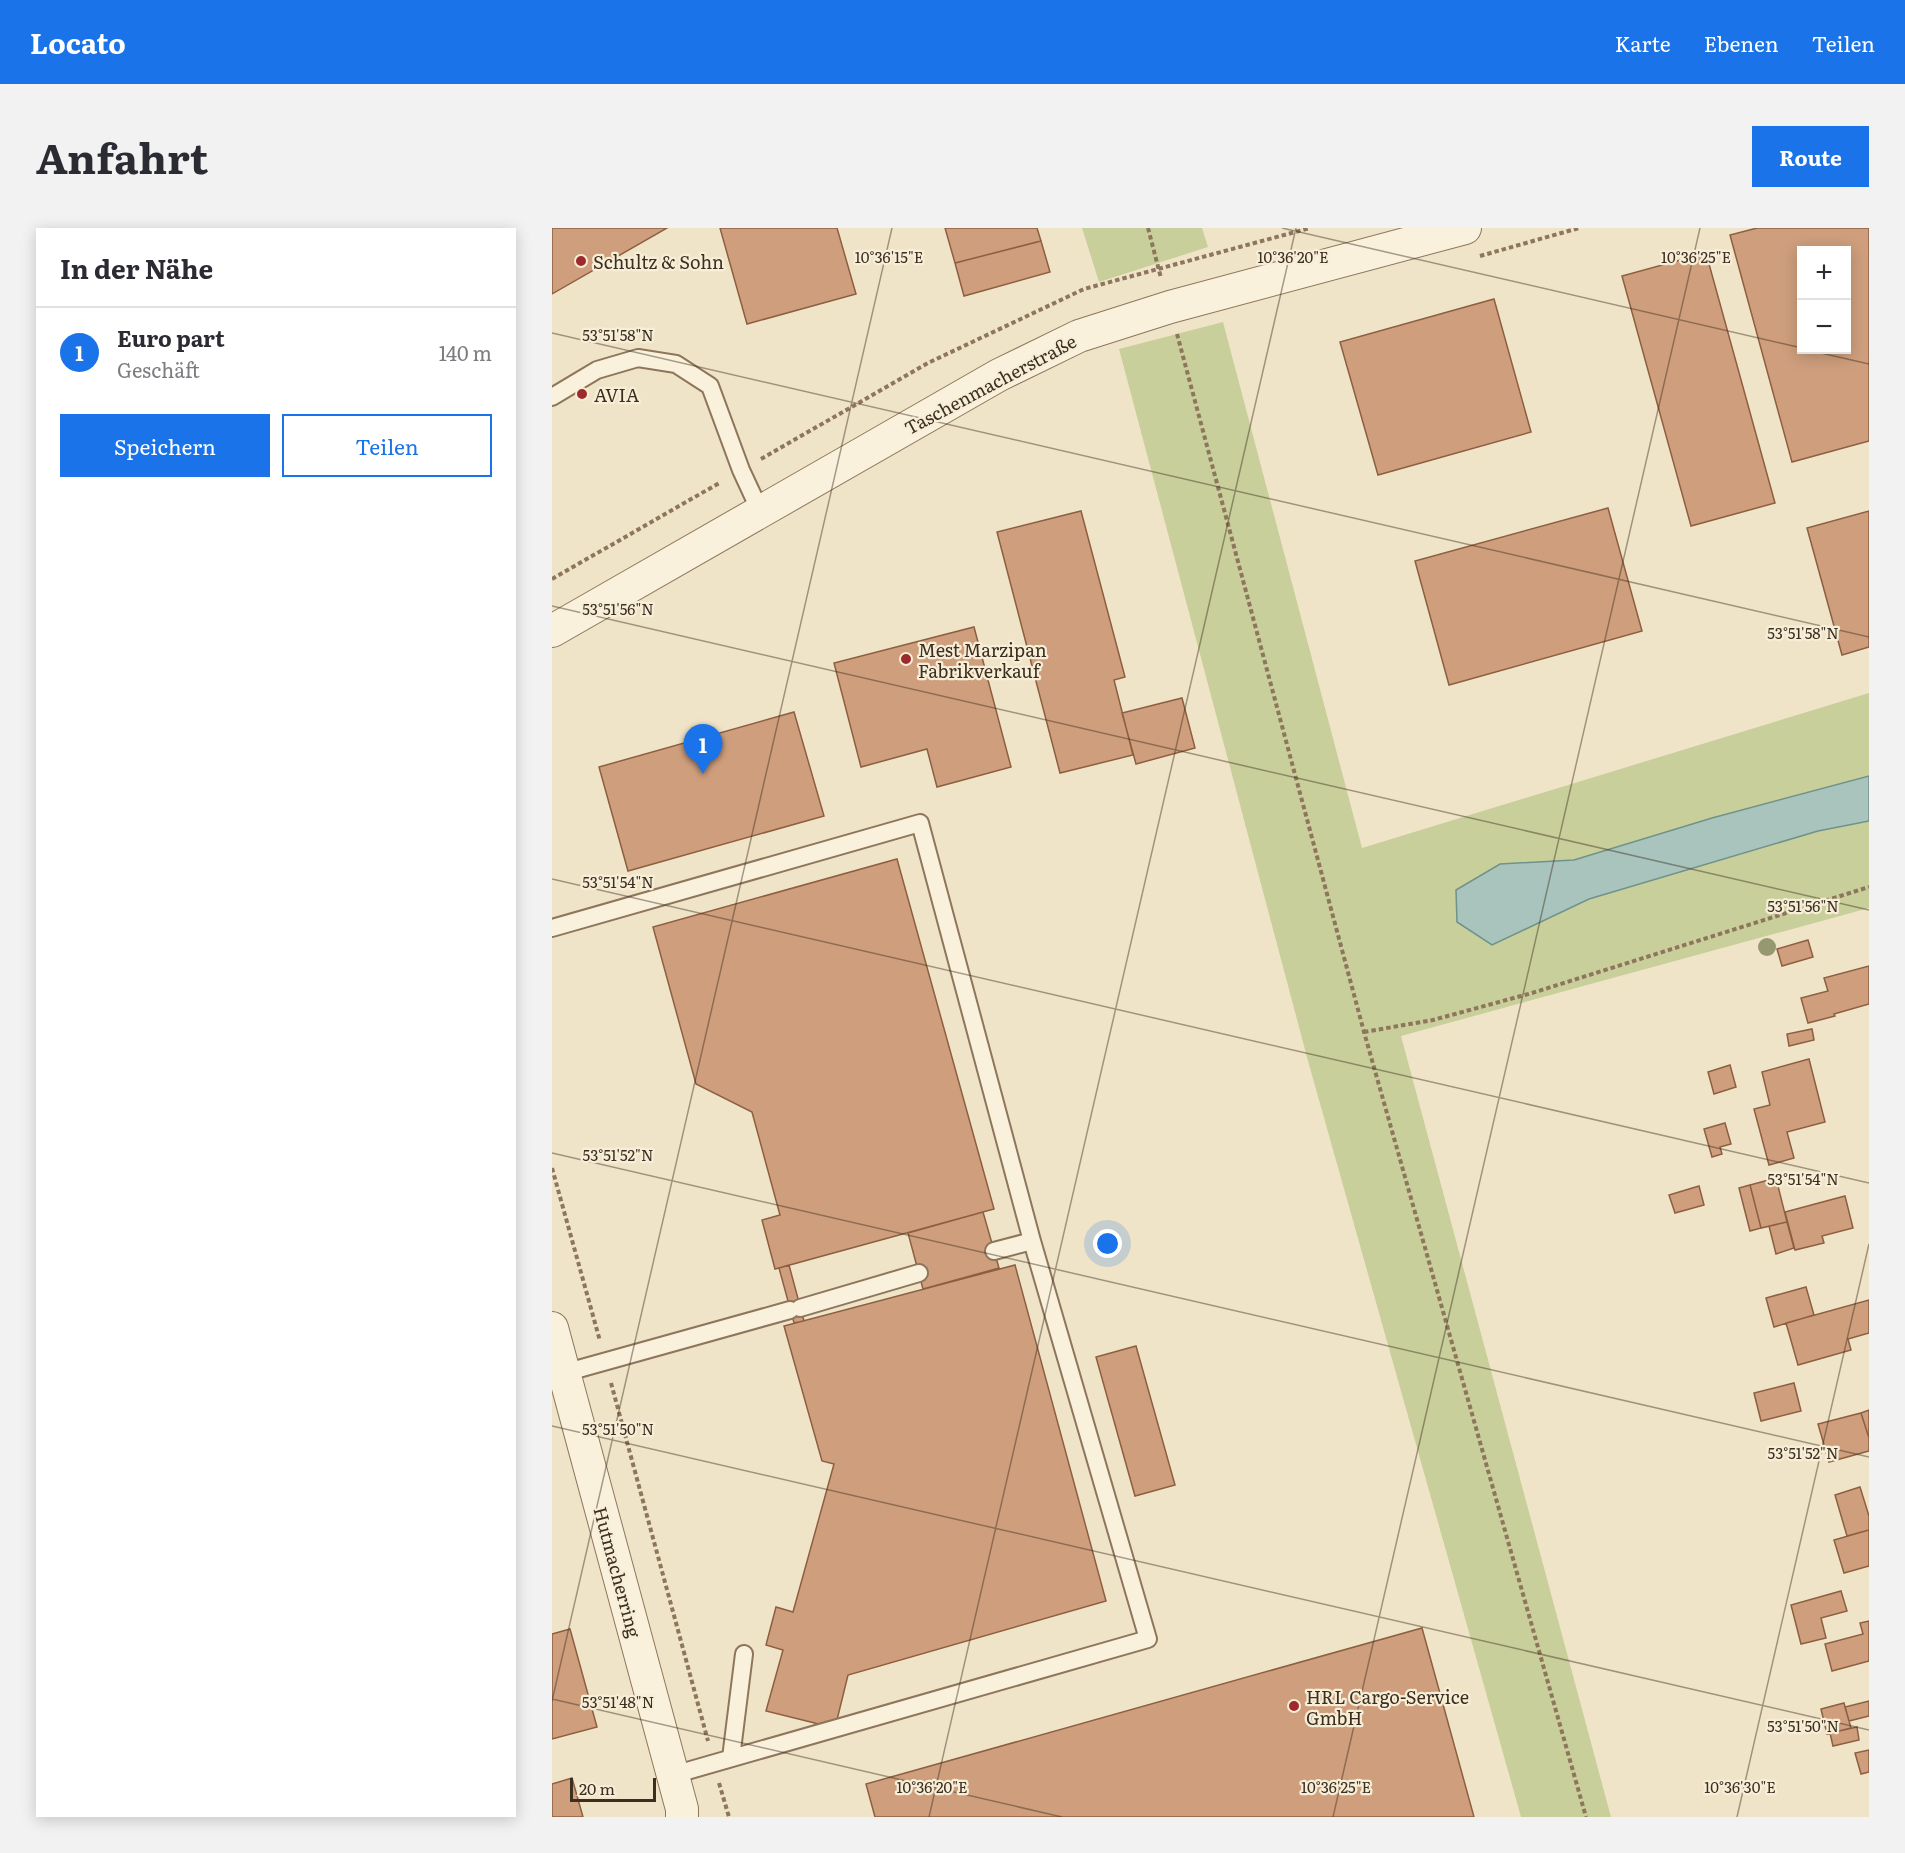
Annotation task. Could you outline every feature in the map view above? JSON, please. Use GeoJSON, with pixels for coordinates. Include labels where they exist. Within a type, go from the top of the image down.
{"type":"FeatureCollection","features":[{"type":"Feature","properties":{"kind":"street","name":"Taschenmacherstraße"},"geometry":{"type":"LineString","coordinates":[[552,631],[999,375],[1079,336],[1170,307],[1466,228]]}},
{"type":"Feature","properties":{"kind":"street","name":"Hutmacherring"},"geometry":{"type":"LineString","coordinates":[[552,1328],[673,1775],[682,1817]]}},
{"type":"Feature","properties":{"kind":"lane"},"geometry":{"type":"LineString","coordinates":[[552,396],[597,370],[638,358],[676,364],[710,386],[759,511]]}},
{"type":"Feature","properties":{"kind":"lane"},"geometry":{"type":"LineString","coordinates":[[552,928],[920,823],[1032,1241],[1148,1639],[673,1775]]}},
{"type":"Feature","properties":{"kind":"lane"},"geometry":{"type":"LineString","coordinates":[[994,1251],[1032,1241]]}},
{"type":"Feature","properties":{"kind":"lane"},"geometry":{"type":"LineString","coordinates":[[564,1373],[919,1274]]}},
{"type":"Feature","properties":{"kind":"lane"},"geometry":{"type":"LineString","coordinates":[[731,1758],[744,1654]]}},
{"type":"Feature","properties":{"kind":"path"},"geometry":{"type":"LineString","coordinates":[[1148,228],[1364,1032],[1586,1817]]}},
{"type":"Feature","properties":{"kind":"path"},"geometry":{"type":"LineString","coordinates":[[1479,256],[1578,228]]}},
{"type":"Feature","properties":{"kind":"path"},"geometry":{"type":"LineString","coordinates":[[1168,341],[1188,335]]}},
{"type":"Feature","properties":{"kind":"path"},"geometry":{"type":"LineString","coordinates":[[1364,1032],[1433,1020],[1532,993],[1869,887]]}},
{"type":"Feature","properties":{"kind":"path"},"geometry":{"type":"LineString","coordinates":[[552,1168],[729,1817]]}},
{"type":"Feature","properties":{"kind":"green space"},"geometry":{"type":"Polygon","coordinates":[[[1082,228],[1202,228],[1208,247],[1099,282],[1082,228]]]}},
{"type":"Feature","properties":{"kind":"green space"},"geometry":{"type":"Polygon","coordinates":[[[1223,322],[1362,848],[1869,693],[1869,776],[1712,818],[1574,860],[1500,864],[1492,945],[1589,899],[1818,831],[1869,821],[1869,908],[1401,1036],[1611,1817],[1521,1817],[1308,1061],[1119,349],[1223,322]]]}},
{"type":"Feature","properties":{"kind":"water"},"geometry":{"type":"Polygon","coordinates":[[[1869,776],[1869,821],[1818,831],[1589,899],[1492,945],[1457,922],[1456,890],[1500,864],[1574,860],[1712,818],[1869,776]]]}},
{"type":"Feature","properties":{"kind":"building","name":"Schultz & Sohn"},"geometry":{"type":"Polygon","coordinates":[[[552,228],[667,228],[552,294],[552,228]]]}},
{"type":"Feature","properties":{"kind":"building"},"geometry":{"type":"Polygon","coordinates":[[[720,228],[837,228],[856,294],[747,324],[720,228]]]}},
{"type":"Feature","properties":{"kind":"building"},"geometry":{"type":"Polygon","coordinates":[[[945,228],[1037,228],[1041,241],[955,263],[945,228]]]}},
{"type":"Feature","properties":{"kind":"building"},"geometry":{"type":"Polygon","coordinates":[[[1757,228],[1869,228],[1869,441],[1792,462],[1730,235],[1757,228]]]}},
{"type":"Feature","properties":{"kind":"building"},"geometry":{"type":"Polygon","coordinates":[[[1041,241],[1050,272],[964,296],[955,263],[1041,241]]]}},
{"type":"Feature","properties":{"kind":"building"},"geometry":{"type":"Polygon","coordinates":[[[1706,253],[1775,503],[1691,526],[1622,276],[1706,253]]]}},
{"type":"Feature","properties":{"kind":"building"},"geometry":{"type":"Polygon","coordinates":[[[1494,299],[1531,432],[1378,475],[1340,342],[1494,299]]]}},
{"type":"Feature","properties":{"kind":"building"},"geometry":{"type":"Polygon","coordinates":[[[1608,508],[1642,631],[1449,685],[1415,561],[1608,508]]]}},
{"type":"Feature","properties":{"kind":"building"},"geometry":{"type":"Polygon","coordinates":[[[1081,511],[1125,677],[1114,680],[1133,755],[1060,773],[997,532],[1081,511]]]}},
{"type":"Feature","properties":{"kind":"building"},"geometry":{"type":"Polygon","coordinates":[[[1869,511],[1869,647],[1842,655],[1807,528],[1869,511]]]}},
{"type":"Feature","properties":{"kind":"building"},"geometry":{"type":"Polygon","coordinates":[[[974,627],[1011,767],[937,787],[927,749],[861,767],[834,663],[974,627]]]}},
{"type":"Feature","properties":{"kind":"building"},"geometry":{"type":"Polygon","coordinates":[[[1182,698],[1195,748],[1136,764],[1122,713],[1182,698]]]}},
{"type":"Feature","properties":{"kind":"building"},"geometry":{"type":"Polygon","coordinates":[[[794,712],[824,816],[628,871],[599,767],[794,712]]]}},
{"type":"Feature","properties":{"kind":"building"},"geometry":{"type":"Polygon","coordinates":[[[897,859],[994,1209],[775,1269],[762,1220],[780,1215],[752,1112],[696,1084],[653,927],[897,859]]]}},
{"type":"Feature","properties":{"kind":"building"},"geometry":{"type":"Polygon","coordinates":[[[1808,940],[1813,957],[1782,966],[1777,949],[1808,940]]]}},
{"type":"Feature","properties":{"kind":"building"},"geometry":{"type":"Polygon","coordinates":[[[1869,966],[1869,1004],[1808,1023],[1801,998],[1828,991],[1824,978],[1869,966]]]}},
{"type":"Feature","properties":{"kind":"building"},"geometry":{"type":"Polygon","coordinates":[[[1812,1029],[1814,1040],[1789,1046],[1787,1034],[1812,1029]]]}},
{"type":"Feature","properties":{"kind":"building"},"geometry":{"type":"Polygon","coordinates":[[[1809,1059],[1825,1122],[1787,1132],[1794,1158],[1769,1165],[1754,1109],[1770,1105],[1762,1072],[1809,1059]]]}},
{"type":"Feature","properties":{"kind":"building"},"geometry":{"type":"Polygon","coordinates":[[[1730,1065],[1736,1087],[1714,1094],[1708,1072],[1730,1065]]]}},
{"type":"Feature","properties":{"kind":"building"},"geometry":{"type":"Polygon","coordinates":[[[1725,1123],[1731,1144],[1720,1147],[1722,1154],[1712,1157],[1704,1129],[1725,1123]]]}},
{"type":"Feature","properties":{"kind":"building"},"geometry":{"type":"Polygon","coordinates":[[[1776,1178],[1787,1222],[1761,1228],[1750,1185],[1776,1178]]]}},
{"type":"Feature","properties":{"kind":"building"},"geometry":{"type":"Polygon","coordinates":[[[1750,1185],[1761,1228],[1750,1231],[1739,1188],[1750,1185]]]}},
{"type":"Feature","properties":{"kind":"building"},"geometry":{"type":"Polygon","coordinates":[[[1699,1186],[1704,1205],[1675,1213],[1669,1195],[1699,1186]]]}},
{"type":"Feature","properties":{"kind":"building"},"geometry":{"type":"Polygon","coordinates":[[[1845,1196],[1853,1228],[1822,1236],[1824,1243],[1795,1250],[1785,1212],[1845,1196]]]}},
{"type":"Feature","properties":{"kind":"building"},"geometry":{"type":"Polygon","coordinates":[[[983,1212],[999,1268],[923,1289],[908,1233],[983,1212]]]}},
{"type":"Feature","properties":{"kind":"building"},"geometry":{"type":"Polygon","coordinates":[[[1787,1222],[1794,1248],[1776,1254],[1769,1226],[1787,1222]]]}},
{"type":"Feature","properties":{"kind":"building"},"geometry":{"type":"Polygon","coordinates":[[[789,1265],[804,1321],[794,1323],[779,1268],[789,1265]]]}},
{"type":"Feature","properties":{"kind":"building"},"geometry":{"type":"Polygon","coordinates":[[[1015,1265],[1106,1601],[848,1675],[835,1728],[766,1711],[783,1650],[766,1645],[776,1607],[793,1612],[834,1464],[822,1461],[784,1326],[1015,1265]]]}},
{"type":"Feature","properties":{"kind":"building"},"geometry":{"type":"Polygon","coordinates":[[[1806,1287],[1814,1315],[1774,1327],[1766,1298],[1806,1287]]]}},
{"type":"Feature","properties":{"kind":"building"},"geometry":{"type":"Polygon","coordinates":[[[1869,1300],[1869,1333],[1848,1339],[1851,1350],[1798,1365],[1786,1323],[1869,1300]]]}},
{"type":"Feature","properties":{"kind":"building"},"geometry":{"type":"Polygon","coordinates":[[[1136,1346],[1175,1485],[1135,1496],[1096,1357],[1136,1346]]]}},
{"type":"Feature","properties":{"kind":"building"},"geometry":{"type":"Polygon","coordinates":[[[1794,1383],[1801,1411],[1761,1421],[1754,1393],[1794,1383]]]}},
{"type":"Feature","properties":{"kind":"building"},"geometry":{"type":"Polygon","coordinates":[[[1869,1410],[1869,1438],[1861,1413],[1869,1410]]]}},
{"type":"Feature","properties":{"kind":"building"},"geometry":{"type":"Polygon","coordinates":[[[1861,1413],[1869,1438],[1869,1451],[1829,1462],[1818,1424],[1861,1413]]]}},
{"type":"Feature","properties":{"kind":"building"},"geometry":{"type":"Polygon","coordinates":[[[1860,1487],[1869,1516],[1869,1530],[1847,1536],[1835,1495],[1860,1487]]]}},
{"type":"Feature","properties":{"kind":"building"},"geometry":{"type":"Polygon","coordinates":[[[1869,1530],[1869,1566],[1844,1573],[1834,1540],[1869,1530]]]}},
{"type":"Feature","properties":{"kind":"building"},"geometry":{"type":"Polygon","coordinates":[[[1841,1591],[1847,1611],[1821,1618],[1826,1638],[1801,1644],[1791,1605],[1841,1591]]]}},
{"type":"Feature","properties":{"kind":"building"},"geometry":{"type":"Polygon","coordinates":[[[1869,1621],[1869,1661],[1832,1671],[1825,1644],[1863,1634],[1860,1623],[1869,1621]]]}},
{"type":"Feature","properties":{"kind":"building","name":"HRL Cargo-Service GmbH"},"geometry":{"type":"Polygon","coordinates":[[[1422,1628],[1474,1817],[875,1817],[866,1784],[1422,1628]]]}},
{"type":"Feature","properties":{"kind":"building"},"geometry":{"type":"Polygon","coordinates":[[[570,1629],[597,1727],[552,1739],[552,1634],[570,1629]]]}},
{"type":"Feature","properties":{"kind":"building"},"geometry":{"type":"Polygon","coordinates":[[[1869,1701],[1869,1716],[1849,1721],[1845,1707],[1869,1701]]]}},
{"type":"Feature","properties":{"kind":"building"},"geometry":{"type":"Polygon","coordinates":[[[1844,1703],[1851,1728],[1827,1734],[1821,1709],[1844,1703]]]}},
{"type":"Feature","properties":{"kind":"building"},"geometry":{"type":"Polygon","coordinates":[[[1857,1727],[1859,1740],[1833,1746],[1830,1733],[1857,1727]]]}},
{"type":"Feature","properties":{"kind":"building"},"geometry":{"type":"Polygon","coordinates":[[[1869,1750],[1869,1772],[1861,1774],[1855,1753],[1869,1750]]]}},
{"type":"Feature","properties":{"kind":"building"},"geometry":{"type":"Polygon","coordinates":[[[572,1778],[583,1817],[552,1817],[552,1784],[572,1778]]]}},
{"type":"Feature","properties":{"kind":"place","name":"Schultz & Sohn"},"geometry":{"type":"Point","coordinates":[581,261]}},
{"type":"Feature","properties":{"kind":"place","name":"AVIA"},"geometry":{"type":"Point","coordinates":[582,394]}},
{"type":"Feature","properties":{"kind":"place","name":"Mest Marzipan Fabrikverkauf"},"geometry":{"type":"Point","coordinates":[906,659]}},
{"type":"Feature","properties":{"kind":"place","name":"Euro part"},"geometry":{"type":"Point","coordinates":[703,774]}},
{"type":"Feature","properties":{"kind":"place","name":"HRL Cargo-Service GmbH"},"geometry":{"type":"Point","coordinates":[1294,1706]}}]}
